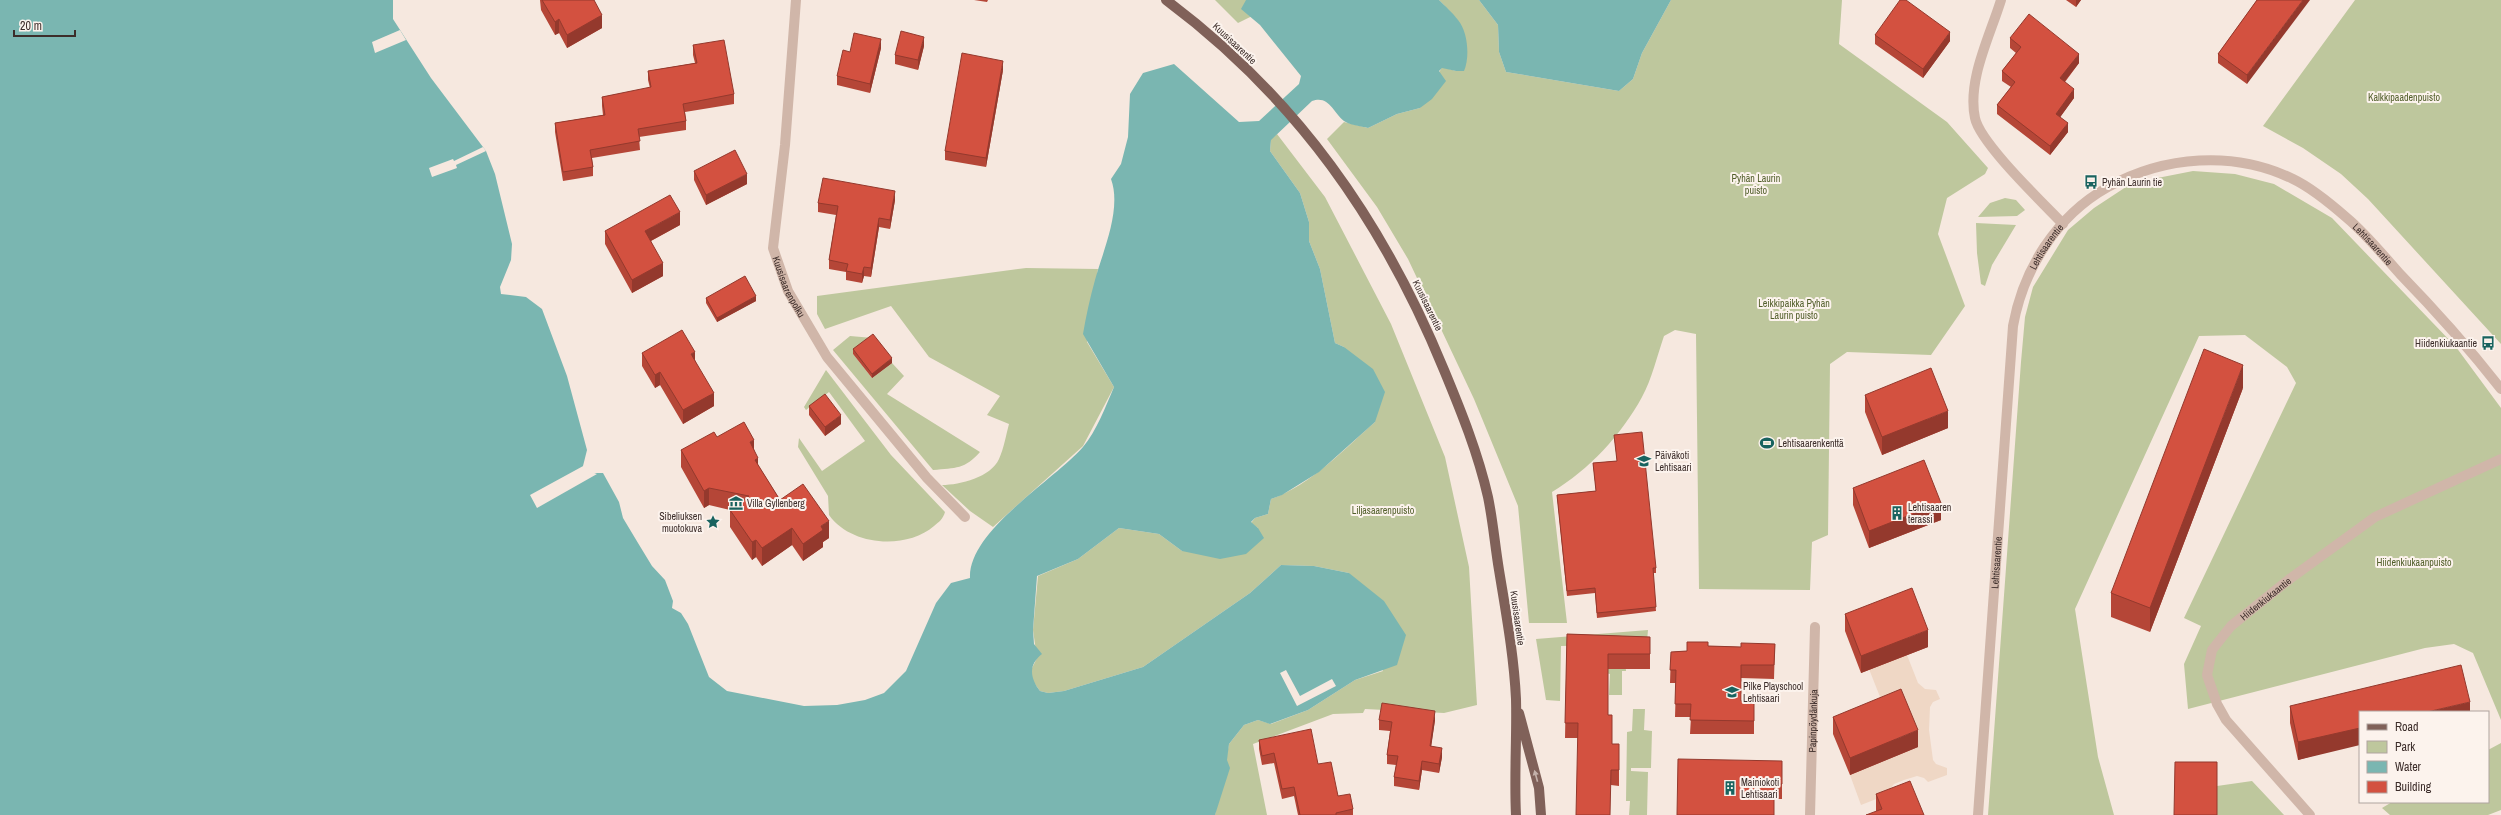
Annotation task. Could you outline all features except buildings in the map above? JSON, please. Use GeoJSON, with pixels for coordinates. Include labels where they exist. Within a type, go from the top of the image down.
{"type":"FeatureCollection","features":[{"type":"Feature","properties":{"kind":"main road","name":"Kuusisaarentie"},"geometry":{"type":"LineString","coordinates":[[1166,0],[1193,21],[1271,93],[1299,124],[1352,193],[1387,249],[1429,334],[1464,418],[1488,496],[1509,636],[1516,699],[1516,815]]}},
{"type":"Feature","properties":{"kind":"main road","name":"Kuusisaarentie"},"geometry":{"type":"LineString","coordinates":[[1516,699],[1539,788],[1541,815]]}},
{"type":"Feature","properties":{"kind":"street","name":"Kuusisaarenpolku"},"geometry":{"type":"LineString","coordinates":[[796,0],[785,145],[773,248],[788,291],[827,357],[927,478],[965,517]]}},
{"type":"Feature","properties":{"kind":"street"},"geometry":{"type":"LineString","coordinates":[[2001,0],[1975,86],[1975,119],[1994,149],[2063,224]]}},
{"type":"Feature","properties":{"kind":"street","name":"Lehtisaarentie"},"geometry":{"type":"LineString","coordinates":[[1978,815],[2012,333],[2019,296],[2029,274],[2044,248],[2063,224],[2083,204],[2132,174],[2161,166],[2210,160],[2238,162],[2265,167],[2294,179],[2348,219],[2464,341],[2501,389]]}},
{"type":"Feature","properties":{"kind":"street","name":"Hiidenkiukaantie"},"geometry":{"type":"LineString","coordinates":[[2310,815],[2226,720],[2217,704],[2207,675],[2212,650],[2231,626],[2290,578],[2375,517],[2501,459]]}},
{"type":"Feature","properties":{"kind":"street","name":"Papinpöydänkuja"},"geometry":{"type":"LineString","coordinates":[[1810,815],[1815,627]]}},
{"type":"Feature","properties":{"kind":"green space"},"geometry":{"type":"Polygon","coordinates":[[[1215,0],[1285,0],[1238,23],[1215,0]]]}},
{"type":"Feature","properties":{"kind":"green space","name":"Pyhän Laurin puisto"},"geometry":{"type":"Polygon","coordinates":[[[1439,0],[1479,0],[1498,25],[1499,52],[1506,72],[1619,91],[1633,79],[1642,53],[1671,0],[1842,0],[1839,44],[1947,122],[1988,168],[1985,174],[1947,198],[1938,234],[1965,306],[1931,355],[1847,352],[1830,364],[1828,535],[1812,542],[1810,590],[1699,589],[1696,334],[1675,330],[1664,336],[1646,390],[1625,424],[1591,462],[1566,483],[1552,492],[1567,623],[1529,623],[1518,506],[1474,399],[1408,259],[1377,207],[1327,139],[1344,122],[1368,128],[1397,114],[1420,108],[1442,67],[1456,71],[1462,47],[1463,32],[1456,18],[1439,0]]]}},
{"type":"Feature","properties":{"kind":"green space","name":"Kalkkipaadenpuisto"},"geometry":{"type":"Polygon","coordinates":[[[2355,0],[2501,0],[2501,344],[2368,199],[2341,174],[2303,148],[2263,126],[2355,0]]]}},
{"type":"Feature","properties":{"kind":"green space","name":"Liljasaarenpuisto"},"geometry":{"type":"Polygon","coordinates":[[[1277,134],[1325,197],[1391,324],[1445,457],[1469,567],[1477,705],[1444,713],[1365,709],[1363,713],[1333,714],[1253,744],[1267,815],[1215,815],[1229,744],[1244,725],[1258,720],[1271,724],[1308,710],[1355,680],[1383,671],[1349,573],[1314,566],[1281,565],[1250,593],[1143,667],[1064,691],[1048,693],[1040,691],[1032,680],[1031,670],[1037,658],[1033,630],[1038,576],[1078,559],[1119,528],[1159,534],[1182,551],[1258,528],[1251,523],[1255,518],[1268,514],[1271,499],[1286,493],[1313,476],[1339,455],[1375,422],[1344,347],[1335,343],[1320,269],[1309,241],[1309,222],[1300,193],[1270,151],[1271,139],[1277,134]]]}},
{"type":"Feature","properties":{"kind":"green space","name":"Hiidenkiukaanpuisto"},"geometry":{"type":"Polygon","coordinates":[[[2193,171],[2235,174],[2274,184],[2332,218],[2456,347],[2501,408],[2501,720],[2473,653],[2454,644],[2425,648],[2188,709],[2184,664],[2201,626],[2184,618],[2296,383],[2287,367],[2245,335],[2199,336],[2075,609],[2098,757],[2114,815],[1988,815],[2021,362],[2025,317],[2033,287],[2068,230],[2094,208],[2132,183],[2193,171]]]}},
{"type":"Feature","properties":{"kind":"green space"},"geometry":{"type":"Polygon","coordinates":[[[2005,198],[2016,200],[2025,210],[2017,216],[1978,217],[1990,203],[2005,198]]]}},
{"type":"Feature","properties":{"kind":"green space"},"geometry":{"type":"Polygon","coordinates":[[[1976,223],[2016,225],[1992,265],[1985,286],[1981,284],[1977,253],[1976,223]]]}},
{"type":"Feature","properties":{"kind":"green space"},"geometry":{"type":"Polygon","coordinates":[[[1026,268],[1098,269],[1087,342],[1114,387],[1083,446],[993,527],[970,511],[942,485],[966,482],[974,479],[989,471],[999,459],[1009,424],[987,415],[1000,396],[929,357],[891,306],[825,329],[817,314],[817,296],[1026,268]]]}},
{"type":"Feature","properties":{"kind":"green space"},"geometry":{"type":"Polygon","coordinates":[[[850,336],[873,338],[853,354],[872,378],[892,363],[904,376],[887,394],[980,452],[975,458],[960,467],[933,470],[833,350],[850,336]]]}},
{"type":"Feature","properties":{"kind":"green space"},"geometry":{"type":"Polygon","coordinates":[[[826,370],[891,455],[945,512],[939,522],[922,534],[909,539],[879,541],[851,533],[839,525],[829,515],[828,496],[798,447],[799,438],[822,471],[865,441],[829,392],[806,410],[804,407],[826,370]]]}},
{"type":"Feature","properties":{"kind":"green space"},"geometry":{"type":"Polygon","coordinates":[[[1648,630],[1647,641],[1625,659],[1626,671],[1622,671],[1622,695],[1609,695],[1610,674],[1605,673],[1604,645],[1561,646],[1560,701],[1546,700],[1536,639],[1648,630]]]}},
{"type":"Feature","properties":{"kind":"green space"},"geometry":{"type":"Polygon","coordinates":[[[1633,709],[1645,709],[1644,730],[1652,731],[1651,768],[1631,768],[1631,771],[1648,772],[1647,815],[1629,815],[1630,801],[1626,801],[1627,732],[1632,731],[1633,709]]]}},
{"type":"Feature","properties":{"kind":"green space"},"geometry":{"type":"Polygon","coordinates":[[[2501,743],[2501,810],[2488,815],[2390,815],[2382,808],[2390,803],[2489,803],[2489,749],[2501,743]]]}},
{"type":"Feature","properties":{"kind":"green space"},"geometry":{"type":"Polygon","coordinates":[[[2252,781],[2284,815],[2217,815],[2217,786],[2252,781]]]}},
{"type":"Feature","properties":{"kind":"shaded area"},"geometry":{"type":"Polygon","coordinates":[[[1907,655],[1918,683],[1925,689],[1936,690],[1940,699],[1933,702],[1930,707],[1929,730],[1933,760],[1936,764],[1947,768],[1947,775],[1928,782],[1924,778],[1917,776],[1904,780],[1894,784],[1884,796],[1861,805],[1850,775],[1918,747],[1886,712],[1869,669],[1907,655]]]}},
{"type":"Feature","properties":{"kind":"water"},"geometry":{"type":"Polygon","coordinates":[[[0,0],[393,0],[393,19],[431,78],[486,151],[495,174],[512,244],[511,260],[500,287],[501,294],[526,297],[542,309],[567,376],[587,450],[583,466],[588,473],[603,473],[619,502],[623,518],[652,566],[665,580],[673,601],[672,608],[681,613],[688,624],[709,677],[727,691],[804,706],[837,705],[865,700],[884,693],[906,671],[936,603],[951,583],[970,578],[973,560],[983,542],[1014,508],[1083,447],[1097,426],[1114,387],[1083,334],[1091,294],[1113,216],[1114,191],[1111,179],[1121,164],[1128,137],[1130,94],[1143,73],[1174,64],[1239,122],[1259,121],[1299,84],[1301,76],[1260,25],[1241,9],[1246,0],[1439,0],[1454,15],[1464,31],[1467,45],[1467,59],[1464,71],[1442,68],[1439,71],[1446,81],[1432,99],[1420,108],[1397,114],[1368,128],[1344,121],[1327,102],[1323,100],[1312,101],[1271,140],[1270,151],[1300,193],[1309,222],[1309,241],[1320,269],[1335,343],[1344,347],[1373,369],[1385,392],[1375,422],[1319,472],[1282,495],[1271,499],[1268,514],[1255,518],[1251,522],[1258,528],[1264,538],[1246,554],[1220,559],[1182,551],[1159,534],[1119,528],[1078,559],[1037,576],[1033,630],[1034,644],[1042,654],[1034,663],[1032,672],[1034,681],[1040,691],[1048,693],[1064,691],[1143,667],[1250,593],[1281,565],[1314,566],[1349,573],[1384,601],[1406,635],[1397,665],[1355,680],[1308,710],[1270,724],[1258,720],[1244,725],[1229,744],[1227,760],[1230,768],[1215,815],[0,815],[0,0]]]}},
{"type":"Feature","properties":{"kind":"water"},"geometry":{"type":"Polygon","coordinates":[[[1479,0],[1671,0],[1642,53],[1633,79],[1619,91],[1506,72],[1499,52],[1498,25],[1479,0]]]}},
{"type":"Feature","properties":{"kind":"pier"},"geometry":{"type":"Polygon","coordinates":[[[400,30],[406,40],[375,53],[372,42],[400,30]]]}},
{"type":"Feature","properties":{"kind":"pier"},"geometry":{"type":"Polygon","coordinates":[[[483,147],[486,151],[456,165],[457,168],[432,177],[429,168],[453,159],[454,161],[483,147]]]}},
{"type":"Feature","properties":{"kind":"pier"},"geometry":{"type":"Polygon","coordinates":[[[585,465],[589,471],[597,474],[537,508],[530,495],[585,465]]]}},
{"type":"Feature","properties":{"kind":"pier"},"geometry":{"type":"Polygon","coordinates":[[[1286,670],[1300,696],[1332,679],[1336,686],[1297,706],[1280,673],[1286,670]]]}},
{"type":"Feature","properties":{"kind":"place","name":"Pyhän Laurin tie"},"geometry":{"type":"Point","coordinates":[2091,182]}},
{"type":"Feature","properties":{"kind":"place","name":"Hiidenkiukaantie"},"geometry":{"type":"Point","coordinates":[2488,343]}},
{"type":"Feature","properties":{"kind":"place","name":"Lehtisaarenkenttä"},"geometry":{"type":"Point","coordinates":[1767,443]}},
{"type":"Feature","properties":{"kind":"place","name":"Päiväkoti Lehtisaari"},"geometry":{"type":"Point","coordinates":[1644,461]}},
{"type":"Feature","properties":{"kind":"place","name":"Villa Gyllenberg"},"geometry":{"type":"Point","coordinates":[736,503]}},
{"type":"Feature","properties":{"kind":"place","name":"Lehtisaaren terassi"},"geometry":{"type":"Point","coordinates":[1897,513]}},
{"type":"Feature","properties":{"kind":"place","name":"Sibeliuksen muotokuva"},"geometry":{"type":"Point","coordinates":[713,522]}},
{"type":"Feature","properties":{"kind":"place","name":"Pilke Playschool Lehtisaari"},"geometry":{"type":"Point","coordinates":[1732,692]}},
{"type":"Feature","properties":{"kind":"place","name":"Mainiokoti Lehtisaari"},"geometry":{"type":"Point","coordinates":[1730,788]}},
{"type":"Feature","properties":{"kind":"park label","name":"Leikkipaikka Pyhän Laurin puisto"},"geometry":{"type":"Point","coordinates":[1794,308]}}]}
